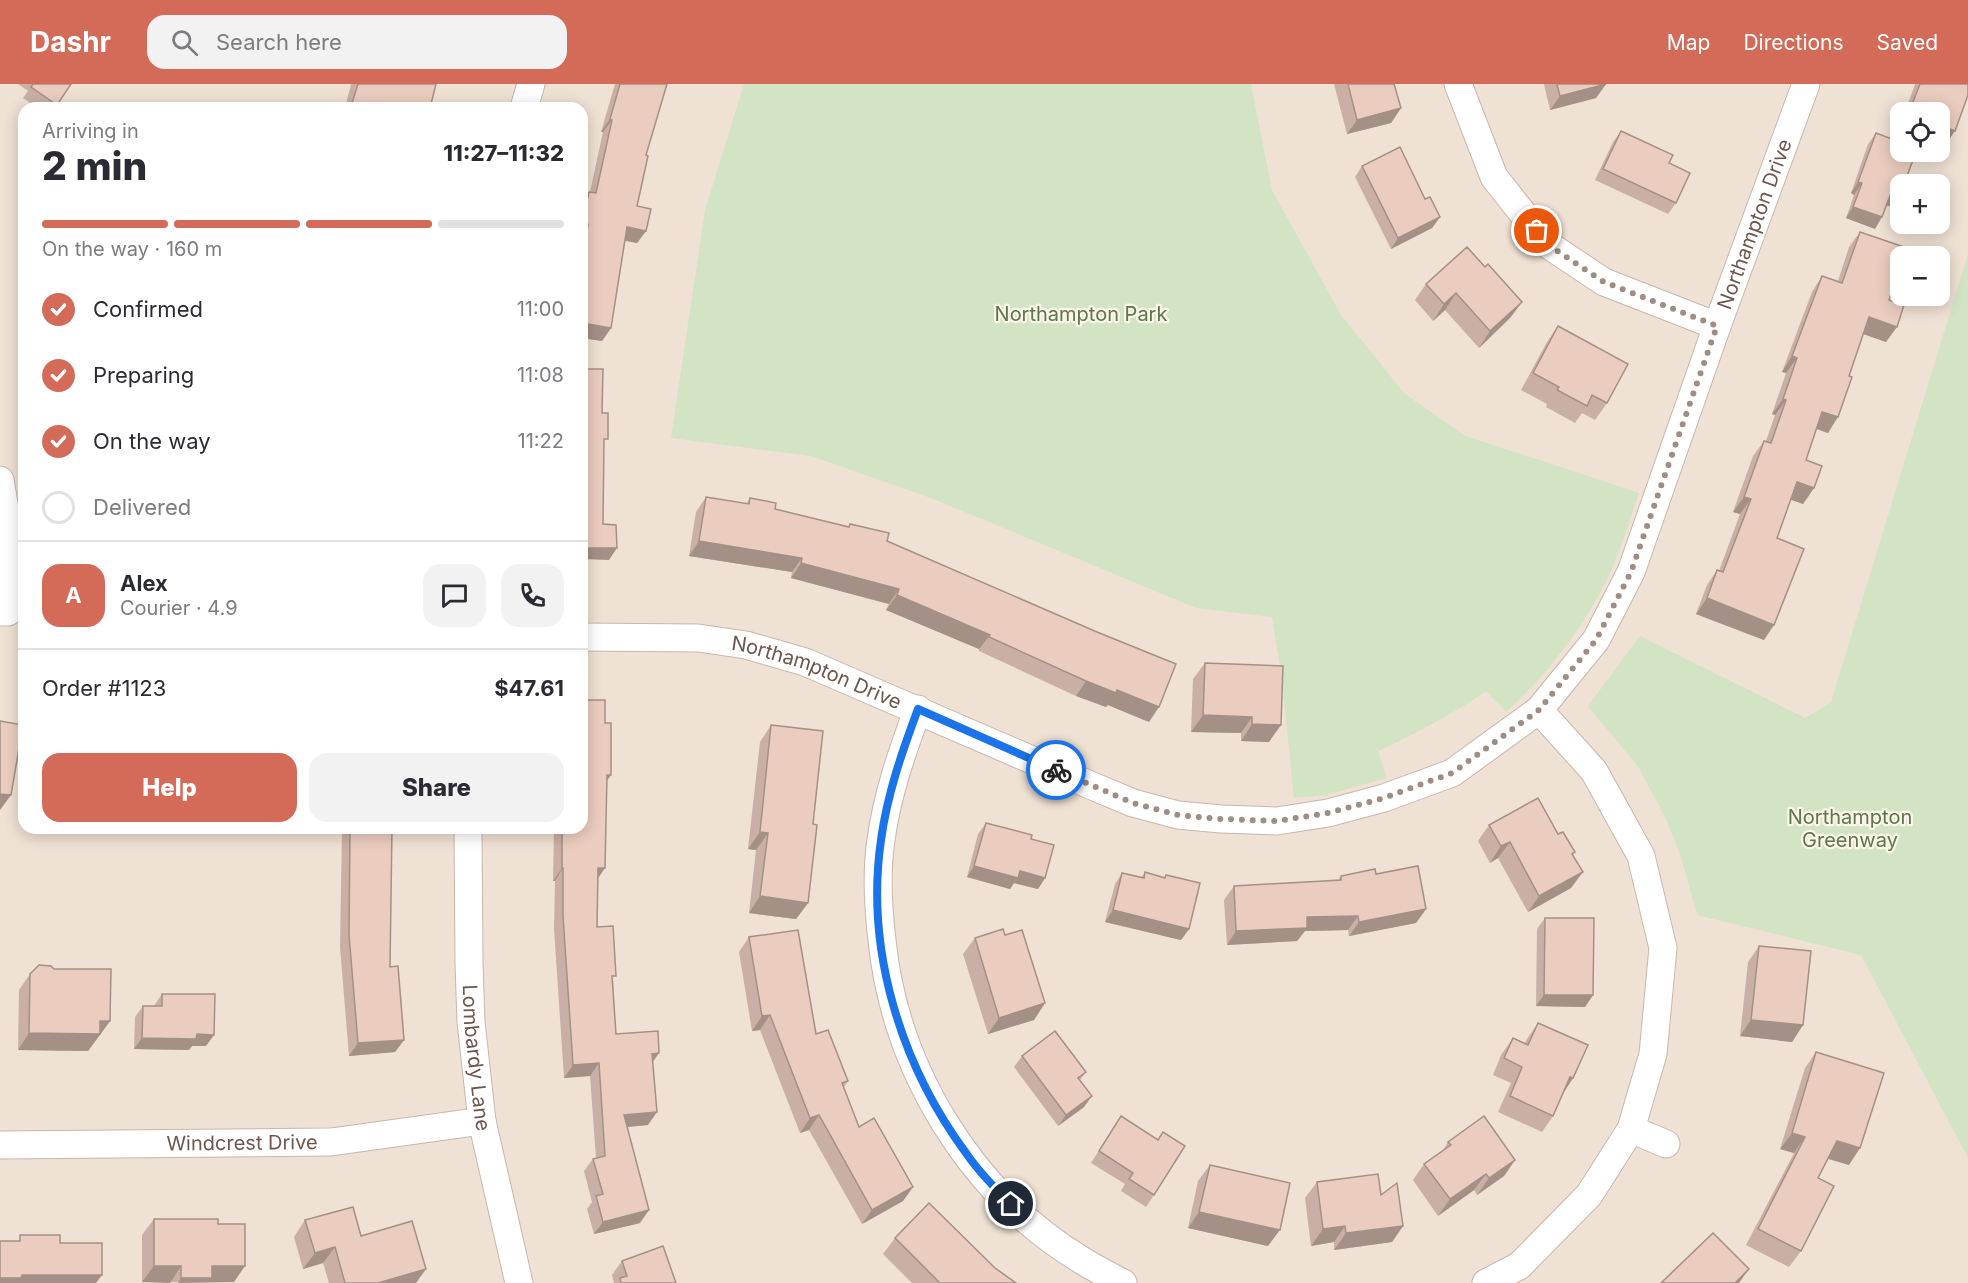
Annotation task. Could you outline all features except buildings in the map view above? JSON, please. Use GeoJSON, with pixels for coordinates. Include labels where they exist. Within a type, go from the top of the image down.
{"type":"FeatureCollection","features":[{"type":"Feature","properties":{"kind":"street"},"geometry":{"type":"LineString","coordinates":[[526,102],[531,84]]}},
{"type":"Feature","properties":{"kind":"street"},"geometry":{"type":"LineString","coordinates":[[1458,84],[1494,177],[1547,244],[1604,282],[1717,326]]}},
{"type":"Feature","properties":{"kind":"street","name":"Northampton Drive"},"geometry":{"type":"LineString","coordinates":[[588,637],[698,639],[746,645],[805,662],[1133,803],[1178,815],[1277,821],[1328,813],[1384,798],[1452,773],[1539,710],[1596,640],[1631,572],[1717,326],[1806,84]]}},
{"type":"Feature","properties":{"kind":"street"},"geometry":{"type":"LineString","coordinates":[[0,480],[6,515],[8,612],[0,612]]}},
{"type":"Feature","properties":{"kind":"street"},"geometry":{"type":"LineString","coordinates":[[918,709],[893,777],[880,841],[878,871],[883,956],[898,1025],[921,1079],[951,1131],[983,1175],[1028,1220],[1082,1261],[1123,1283]]}},
{"type":"Feature","properties":{"kind":"street"},"geometry":{"type":"LineString","coordinates":[[1486,1283],[1519,1266],[1589,1195],[1631,1129],[1653,1054],[1663,948],[1641,856],[1594,771],[1539,710]]}},
{"type":"Feature","properties":{"kind":"street","name":"Lombardy Lane"},"geometry":{"type":"LineString","coordinates":[[468,834],[471,1022],[483,1121],[519,1283]]}},
{"type":"Feature","properties":{"kind":"street","name":"Windcrest Drive"},"geometry":{"type":"LineString","coordinates":[[0,1145],[331,1142],[483,1121]]}},
{"type":"Feature","properties":{"kind":"street"},"geometry":{"type":"LineString","coordinates":[[1631,1129],[1666,1144]]}},
{"type":"Feature","properties":{"kind":"shaded area"},"geometry":{"type":"Polygon","coordinates":[[[0,84],[1968,84],[1968,1283],[0,1283],[0,84]]]}},
{"type":"Feature","properties":{"kind":"green space","name":"Northampton Park"},"geometry":{"type":"Polygon","coordinates":[[[744,84],[1251,84],[1272,190],[1341,315],[1405,394],[1466,436],[1639,493],[1612,570],[1586,617],[1549,667],[1506,712],[1486,691],[1434,723],[1378,751],[1387,778],[1327,795],[1294,798],[1282,680],[1272,617],[1196,608],[931,498],[811,456],[671,438],[705,210],[744,84]]]}},
{"type":"Feature","properties":{"kind":"green space","name":"Northampton Greenway"},"geometry":{"type":"Polygon","coordinates":[[[1968,254],[1968,1158],[1861,955],[1697,915],[1681,857],[1666,819],[1639,768],[1588,706],[1640,636],[1805,718],[1831,702],[1968,254]]]}},
{"type":"Feature","properties":{"kind":"way so far"},"geometry":{"type":"LineString","coordinates":[[1056,770],[1133,803],[1178,815],[1277,821],[1328,813],[1384,798],[1452,773],[1539,710],[1596,640],[1631,572],[1717,326],[1604,282],[1547,244],[1537,231]]}},
{"type":"Feature","properties":{"kind":"route"},"geometry":{"type":"LineString","coordinates":[[1011,1204],[983,1175],[951,1131],[921,1079],[898,1025],[883,956],[879,915],[880,841],[893,777],[918,709],[1056,770]]}}]}
